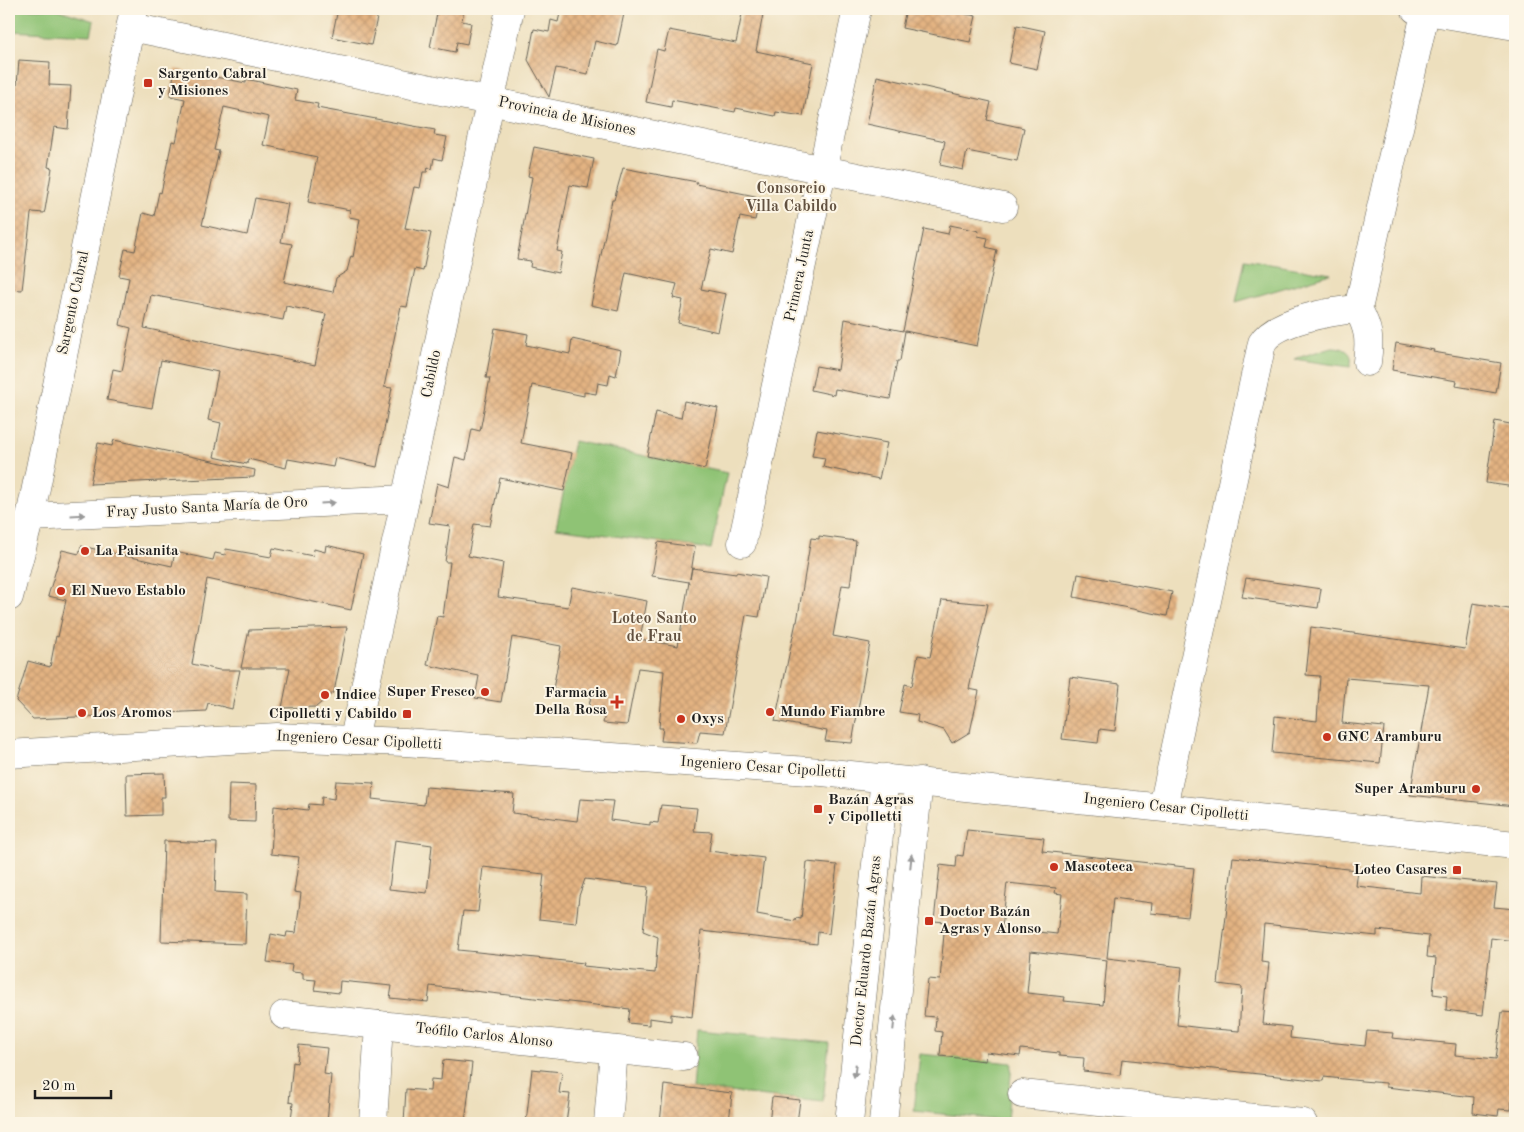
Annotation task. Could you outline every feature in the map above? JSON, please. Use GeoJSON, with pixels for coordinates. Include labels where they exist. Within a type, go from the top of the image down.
{"type":"FeatureCollection","features":[{"type":"Feature","properties":{"kind":"street","name":"Cabildo"},"geometry":{"type":"LineString","coordinates":[[354,739],[510,9]]}},
{"type":"Feature","properties":{"kind":"street","name":"Primera Junta"},"geometry":{"type":"LineString","coordinates":[[742,544],[857,9]]}},
{"type":"Feature","properties":{"kind":"street"},"geometry":{"type":"LineString","coordinates":[[1367,362],[1368,333],[1366,323],[1358,309],[1422,9],[1515,26]]}},
{"type":"Feature","properties":{"kind":"street","name":"Provincia de Misiones"},"geometry":{"type":"LineString","coordinates":[[133,18],[490,101],[1003,207]]}},
{"type":"Feature","properties":{"kind":"street","name":"Sargento Cabral"},"geometry":{"type":"LineString","coordinates":[[9,597],[19,517],[133,18]]}},
{"type":"Feature","properties":{"kind":"street"},"geometry":{"type":"LineString","coordinates":[[1163,808],[1262,343],[1266,336],[1280,326],[1330,312],[1358,309]]}},
{"type":"Feature","properties":{"kind":"street","name":"Fray Justo Santa María de Oro"},"geometry":{"type":"LineString","coordinates":[[19,517],[405,499]]}},
{"type":"Feature","properties":{"kind":"street","name":"Ingeniero Cesar Cipolletti"},"geometry":{"type":"LineString","coordinates":[[9,754],[277,737],[354,739],[800,770],[1515,845]]}},
{"type":"Feature","properties":{"kind":"street","name":"Doctor Eduardo Bazán Agras"},"geometry":{"type":"LineString","coordinates":[[849,1123],[885,778]]}},
{"type":"Feature","properties":{"kind":"street"},"geometry":{"type":"LineString","coordinates":[[883,1123],[919,781]]}},
{"type":"Feature","properties":{"kind":"street","name":"Teófilo Carlos Alonso"},"geometry":{"type":"LineString","coordinates":[[284,1015],[684,1057]]}},
{"type":"Feature","properties":{"kind":"street"},"geometry":{"type":"LineString","coordinates":[[373,1123],[379,1025]]}},
{"type":"Feature","properties":{"kind":"street"},"geometry":{"type":"LineString","coordinates":[[608,1123],[614,1050]]}},
{"type":"Feature","properties":{"kind":"street"},"geometry":{"type":"LineString","coordinates":[[1022,1094],[1133,1114],[1302,1123]]}},
{"type":"Feature","properties":{"kind":"green space"},"geometry":{"type":"Polygon","coordinates":[[[9,9],[56,9],[94,21],[91,35],[9,31],[9,9]]]}},
{"type":"Feature","properties":{"kind":"green space"},"geometry":{"type":"Polygon","coordinates":[[[1245,260],[1331,274],[1236,302],[1245,260]]]}},
{"type":"Feature","properties":{"kind":"green space"},"geometry":{"type":"Polygon","coordinates":[[[1332,347],[1341,348],[1348,352],[1351,358],[1350,367],[1294,359],[1332,347]]]}},
{"type":"Feature","properties":{"kind":"green space"},"geometry":{"type":"Polygon","coordinates":[[[574,441],[727,473],[711,549],[556,528],[574,441]]]}},
{"type":"Feature","properties":{"kind":"green space"},"geometry":{"type":"Polygon","coordinates":[[[697,1030],[829,1043],[823,1102],[692,1088],[697,1030]]]}},
{"type":"Feature","properties":{"kind":"green space"},"geometry":{"type":"Polygon","coordinates":[[[920,1054],[1012,1063],[1007,1121],[914,1111],[920,1054]]]}},
{"type":"Feature","properties":{"kind":"building"},"geometry":{"type":"Polygon","coordinates":[[[338,9],[379,9],[371,45],[332,37],[338,9]]]}},
{"type":"Feature","properties":{"kind":"building"},"geometry":{"type":"Polygon","coordinates":[[[438,9],[464,9],[462,21],[471,23],[467,44],[457,42],[455,52],[430,47],[438,9]]]}},
{"type":"Feature","properties":{"kind":"building"},"geometry":{"type":"Polygon","coordinates":[[[561,9],[625,9],[617,46],[595,41],[588,74],[556,68],[549,97],[528,60],[534,29],[549,32],[551,20],[558,22],[561,9]]]}},
{"type":"Feature","properties":{"kind":"building"},"geometry":{"type":"Polygon","coordinates":[[[743,9],[764,9],[756,51],[813,63],[803,116],[776,112],[775,116],[736,108],[735,112],[672,100],[671,107],[646,102],[657,49],[664,51],[669,30],[736,43],[743,9]]]}},
{"type":"Feature","properties":{"kind":"building"},"geometry":{"type":"Polygon","coordinates":[[[906,9],[940,9],[976,16],[970,42],[902,28],[906,9]]]}},
{"type":"Feature","properties":{"kind":"building"},"geometry":{"type":"Polygon","coordinates":[[[1017,25],[1045,31],[1037,69],[1009,63],[1017,25]]]}},
{"type":"Feature","properties":{"kind":"building"},"geometry":{"type":"Polygon","coordinates":[[[19,60],[50,62],[49,85],[71,86],[68,129],[54,127],[48,167],[52,168],[45,210],[44,213],[32,212],[31,214],[22,290],[9,289],[9,84],[17,85],[19,60]]]}},
{"type":"Feature","properties":{"kind":"building"},"geometry":{"type":"Polygon","coordinates":[[[175,69],[246,83],[246,79],[297,90],[295,100],[318,104],[317,108],[435,130],[434,135],[447,137],[442,160],[434,158],[432,169],[428,167],[427,172],[423,172],[420,188],[414,187],[405,228],[431,233],[423,271],[415,269],[407,307],[401,306],[384,387],[392,388],[377,467],[335,458],[333,467],[288,459],[286,468],[248,459],[247,464],[214,457],[221,423],[208,420],[218,372],[161,360],[152,408],[107,400],[113,369],[122,371],[131,328],[120,325],[129,278],[119,276],[125,249],[135,251],[143,213],[154,216],[172,141],[176,142],[185,99],[170,96],[175,69]],[[224,107],[214,150],[219,151],[202,225],[247,235],[255,198],[288,204],[281,242],[292,244],[284,282],[333,292],[336,278],[347,271],[351,256],[353,257],[360,219],[349,217],[350,210],[308,202],[317,157],[263,145],[269,117],[224,107]],[[151,295],[144,328],[315,365],[326,314],[286,306],[283,320],[151,295]]]}},
{"type":"Feature","properties":{"kind":"building"},"geometry":{"type":"Polygon","coordinates":[[[877,76],[991,102],[987,120],[1024,128],[1017,161],[967,151],[963,170],[940,165],[945,141],[867,124],[877,76]]]}},
{"type":"Feature","properties":{"kind":"building"},"geometry":{"type":"Polygon","coordinates":[[[534,147],[594,159],[588,188],[570,185],[557,251],[562,252],[558,273],[530,267],[531,261],[517,259],[532,177],[528,176],[534,147]]]}},
{"type":"Feature","properties":{"kind":"building"},"geometry":{"type":"Polygon","coordinates":[[[623,168],[697,182],[696,184],[760,197],[755,220],[740,217],[732,254],[711,249],[701,289],[726,294],[718,332],[678,323],[683,300],[673,298],[677,284],[626,273],[618,311],[591,305],[612,200],[614,200],[623,168]]]}},
{"type":"Feature","properties":{"kind":"building"},"geometry":{"type":"Polygon","coordinates":[[[950,225],[979,231],[978,236],[988,238],[986,247],[997,250],[977,346],[905,331],[900,361],[897,361],[890,399],[835,389],[834,395],[811,390],[816,366],[838,370],[845,319],[903,331],[924,229],[948,234],[950,225]]]}},
{"type":"Feature","properties":{"kind":"building"},"geometry":{"type":"Polygon","coordinates":[[[495,328],[528,334],[526,345],[570,354],[572,339],[621,350],[616,376],[610,374],[608,385],[598,383],[596,394],[584,392],[584,396],[532,385],[521,443],[572,453],[564,491],[500,478],[490,526],[474,524],[468,556],[503,563],[498,597],[568,607],[572,587],[647,601],[640,639],[678,646],[689,582],[652,576],[658,542],[695,547],[690,579],[692,568],[766,577],[759,617],[746,615],[725,733],[700,731],[697,743],[661,741],[663,728],[659,728],[664,671],[638,668],[627,725],[603,723],[605,714],[588,711],[591,696],[553,689],[561,646],[512,637],[501,702],[475,698],[479,676],[427,665],[437,616],[443,617],[450,562],[445,562],[450,526],[429,523],[437,483],[449,487],[455,457],[466,460],[472,429],[480,431],[490,378],[486,378],[495,328]]]}},
{"type":"Feature","properties":{"kind":"building"},"geometry":{"type":"Polygon","coordinates":[[[1396,343],[1434,350],[1433,352],[1501,363],[1496,393],[1456,386],[1457,381],[1392,370],[1396,343]]]}},
{"type":"Feature","properties":{"kind":"building"},"geometry":{"type":"Polygon","coordinates":[[[684,401],[718,408],[705,469],[647,456],[656,412],[681,418],[684,401]]]}},
{"type":"Feature","properties":{"kind":"building"},"geometry":{"type":"Polygon","coordinates":[[[1495,421],[1515,425],[1515,487],[1486,483],[1495,421]]]}},
{"type":"Feature","properties":{"kind":"building"},"geometry":{"type":"Polygon","coordinates":[[[817,430],[887,443],[879,479],[823,467],[825,458],[812,456],[817,430]]]}},
{"type":"Feature","properties":{"kind":"building"},"geometry":{"type":"Polygon","coordinates":[[[114,440],[255,470],[254,477],[90,484],[98,443],[112,446],[114,440]]]}},
{"type":"Feature","properties":{"kind":"building"},"geometry":{"type":"Polygon","coordinates":[[[819,536],[856,541],[850,586],[842,585],[833,636],[870,643],[852,743],[825,741],[827,731],[775,721],[797,622],[811,538],[819,539],[819,536]]]}},
{"type":"Feature","properties":{"kind":"building"},"geometry":{"type":"Polygon","coordinates":[[[326,545],[363,554],[351,610],[207,579],[192,664],[219,670],[240,670],[232,709],[208,703],[206,711],[33,719],[16,701],[28,661],[50,667],[66,600],[48,596],[62,550],[79,554],[81,546],[172,566],[175,552],[213,560],[215,553],[225,555],[226,549],[271,557],[273,548],[313,556],[314,549],[325,552],[326,545]]]}},
{"type":"Feature","properties":{"kind":"building"},"geometry":{"type":"Polygon","coordinates":[[[1078,574],[1172,592],[1167,616],[1074,597],[1078,574]]]}},
{"type":"Feature","properties":{"kind":"building"},"geometry":{"type":"Polygon","coordinates":[[[1246,578],[1321,589],[1318,608],[1242,597],[1246,578]]]}},
{"type":"Feature","properties":{"kind":"building"},"geometry":{"type":"Polygon","coordinates":[[[942,600],[988,604],[969,689],[979,691],[970,732],[952,743],[944,730],[917,722],[918,715],[899,712],[905,684],[912,686],[918,655],[930,657],[942,600]]]}},
{"type":"Feature","properties":{"kind":"building"},"geometry":{"type":"Polygon","coordinates":[[[1473,603],[1515,610],[1515,806],[1410,795],[1429,685],[1346,678],[1342,723],[1384,727],[1380,763],[1272,753],[1275,716],[1317,721],[1320,676],[1306,675],[1311,627],[1465,649],[1473,603]]]}},
{"type":"Feature","properties":{"kind":"building"},"geometry":{"type":"Polygon","coordinates":[[[347,627],[334,692],[316,707],[282,708],[290,668],[241,668],[249,630],[347,627]]]}},
{"type":"Feature","properties":{"kind":"building"},"geometry":{"type":"Polygon","coordinates":[[[1070,677],[1120,684],[1115,731],[1100,729],[1098,743],[1062,739],[1070,677]]]}},
{"type":"Feature","properties":{"kind":"building"},"geometry":{"type":"Polygon","coordinates":[[[164,773],[165,797],[161,797],[161,815],[127,816],[126,774],[164,773]]]}},
{"type":"Feature","properties":{"kind":"building"},"geometry":{"type":"Polygon","coordinates":[[[336,781],[374,783],[372,799],[424,805],[426,787],[514,794],[512,813],[577,821],[580,799],[613,801],[610,820],[650,825],[650,822],[658,823],[661,805],[697,808],[694,831],[712,832],[709,851],[764,858],[757,914],[795,921],[796,918],[801,919],[807,862],[837,865],[829,934],[818,932],[817,944],[701,931],[692,1017],[671,1014],[671,1021],[649,1018],[649,1025],[628,1023],[630,1009],[430,986],[428,1002],[390,998],[392,986],[340,981],[339,993],[314,990],[316,980],[303,979],[303,973],[291,972],[292,965],[267,962],[271,934],[286,937],[287,932],[296,933],[301,893],[294,892],[299,857],[271,854],[274,806],[308,810],[309,804],[321,805],[322,797],[334,799],[336,781]],[[395,840],[389,889],[427,893],[432,845],[395,840]],[[483,867],[478,912],[463,911],[458,950],[584,963],[583,966],[655,973],[658,937],[643,931],[648,887],[585,879],[579,896],[576,923],[539,919],[544,874],[483,867]]]}},
{"type":"Feature","properties":{"kind":"building"},"geometry":{"type":"Polygon","coordinates":[[[229,784],[256,785],[255,822],[228,821],[229,784]]]}},
{"type":"Feature","properties":{"kind":"building"},"geometry":{"type":"Polygon","coordinates":[[[967,830],[1044,838],[1042,851],[1194,868],[1188,917],[1151,913],[1152,903],[1113,898],[1107,958],[1182,967],[1177,1025],[1239,1031],[1242,987],[1218,984],[1233,857],[1358,870],[1356,886],[1420,893],[1421,876],[1497,884],[1494,907],[1515,909],[1515,941],[1491,938],[1483,1015],[1446,1010],[1447,996],[1433,994],[1436,958],[1427,957],[1429,936],[1377,930],[1377,936],[1264,924],[1261,962],[1269,963],[1263,1024],[1291,1027],[1290,1038],[1365,1046],[1367,1031],[1393,1033],[1392,1038],[1456,1044],[1455,1055],[1496,1059],[1502,1012],[1515,1013],[1515,1101],[1512,1101],[1511,1110],[1499,1109],[1498,1116],[1473,1113],[1474,1097],[1386,1087],[1386,1083],[1324,1077],[1323,1081],[1122,1059],[1120,1075],[1083,1071],[1084,1058],[1059,1056],[1059,1053],[1021,1049],[1020,1056],[986,1052],[985,1061],[940,1056],[942,1032],[935,1031],[936,1017],[924,1016],[928,979],[940,980],[945,922],[934,921],[940,865],[956,867],[957,855],[963,856],[967,830]],[[1007,883],[1002,928],[1057,934],[1062,894],[1055,893],[1056,888],[1007,883]],[[1031,951],[1027,993],[1065,997],[1064,1001],[1103,1005],[1107,960],[1031,951]]]}},
{"type":"Feature","properties":{"kind":"building"},"geometry":{"type":"Polygon","coordinates":[[[164,841],[217,843],[215,892],[247,894],[245,944],[161,941],[164,841]]]}},
{"type":"Feature","properties":{"kind":"building"},"geometry":{"type":"Polygon","coordinates":[[[299,1045],[327,1048],[324,1074],[331,1075],[327,1123],[295,1123],[295,1121],[291,1120],[293,1103],[289,1102],[293,1062],[297,1063],[299,1045]]]}},
{"type":"Feature","properties":{"kind":"building"},"geometry":{"type":"Polygon","coordinates":[[[443,1060],[472,1063],[465,1123],[404,1123],[406,1089],[430,1091],[431,1079],[441,1080],[443,1060]]]}},
{"type":"Feature","properties":{"kind":"building"},"geometry":{"type":"Polygon","coordinates":[[[532,1069],[562,1072],[559,1093],[570,1094],[566,1123],[526,1123],[532,1069]]]}},
{"type":"Feature","properties":{"kind":"building"},"geometry":{"type":"Polygon","coordinates":[[[664,1085],[732,1093],[729,1123],[660,1123],[664,1085]]]}},
{"type":"Feature","properties":{"kind":"building"},"geometry":{"type":"Polygon","coordinates":[[[772,1097],[800,1100],[797,1123],[769,1123],[772,1097]]]}},
{"type":"Feature","properties":{"kind":"place","name":"Sargento Cabral y Misiones"},"geometry":{"type":"Point","coordinates":[148,83]}},
{"type":"Feature","properties":{"kind":"place","name":"La Paisanita"},"geometry":{"type":"Point","coordinates":[85,551]}},
{"type":"Feature","properties":{"kind":"place","name":"El Nuevo Establo"},"geometry":{"type":"Point","coordinates":[61,591]}},
{"type":"Feature","properties":{"kind":"place","name":"Super Fresco"},"geometry":{"type":"Point","coordinates":[485,692]}},
{"type":"Feature","properties":{"kind":"place","name":"Indice"},"geometry":{"type":"Point","coordinates":[325,695]}},
{"type":"Feature","properties":{"kind":"place","name":"Farmacia Della Rosa"},"geometry":{"type":"Point","coordinates":[617,702]}},
{"type":"Feature","properties":{"kind":"place","name":"Mundo Fiambre"},"geometry":{"type":"Point","coordinates":[770,712]}},
{"type":"Feature","properties":{"kind":"place","name":"Los Aromos"},"geometry":{"type":"Point","coordinates":[82,713]}},
{"type":"Feature","properties":{"kind":"place","name":"Cipolletti y Cabildo"},"geometry":{"type":"Point","coordinates":[407,714]}},
{"type":"Feature","properties":{"kind":"place","name":"Oxys"},"geometry":{"type":"Point","coordinates":[681,719]}},
{"type":"Feature","properties":{"kind":"place","name":"GNC Aramburu"},"geometry":{"type":"Point","coordinates":[1327,737]}},
{"type":"Feature","properties":{"kind":"place","name":"Super Aramburu"},"geometry":{"type":"Point","coordinates":[1476,789]}},
{"type":"Feature","properties":{"kind":"place","name":"Bazán Agras y Cipolletti"},"geometry":{"type":"Point","coordinates":[818,809]}},
{"type":"Feature","properties":{"kind":"place","name":"Mascoteca"},"geometry":{"type":"Point","coordinates":[1054,867]}},
{"type":"Feature","properties":{"kind":"place","name":"Loteo Casares"},"geometry":{"type":"Point","coordinates":[1457,870]}},
{"type":"Feature","properties":{"kind":"place","name":"Doctor Bazán Agras y Alonso"},"geometry":{"type":"Point","coordinates":[929,921]}},
{"type":"Feature","properties":{"kind":"district","name":"Consorcio Villa Cabildo"},"geometry":{"type":"Point","coordinates":[791,198]}},
{"type":"Feature","properties":{"kind":"district","name":"Loteo Santo de Frau"},"geometry":{"type":"Point","coordinates":[654,628]}}]}
